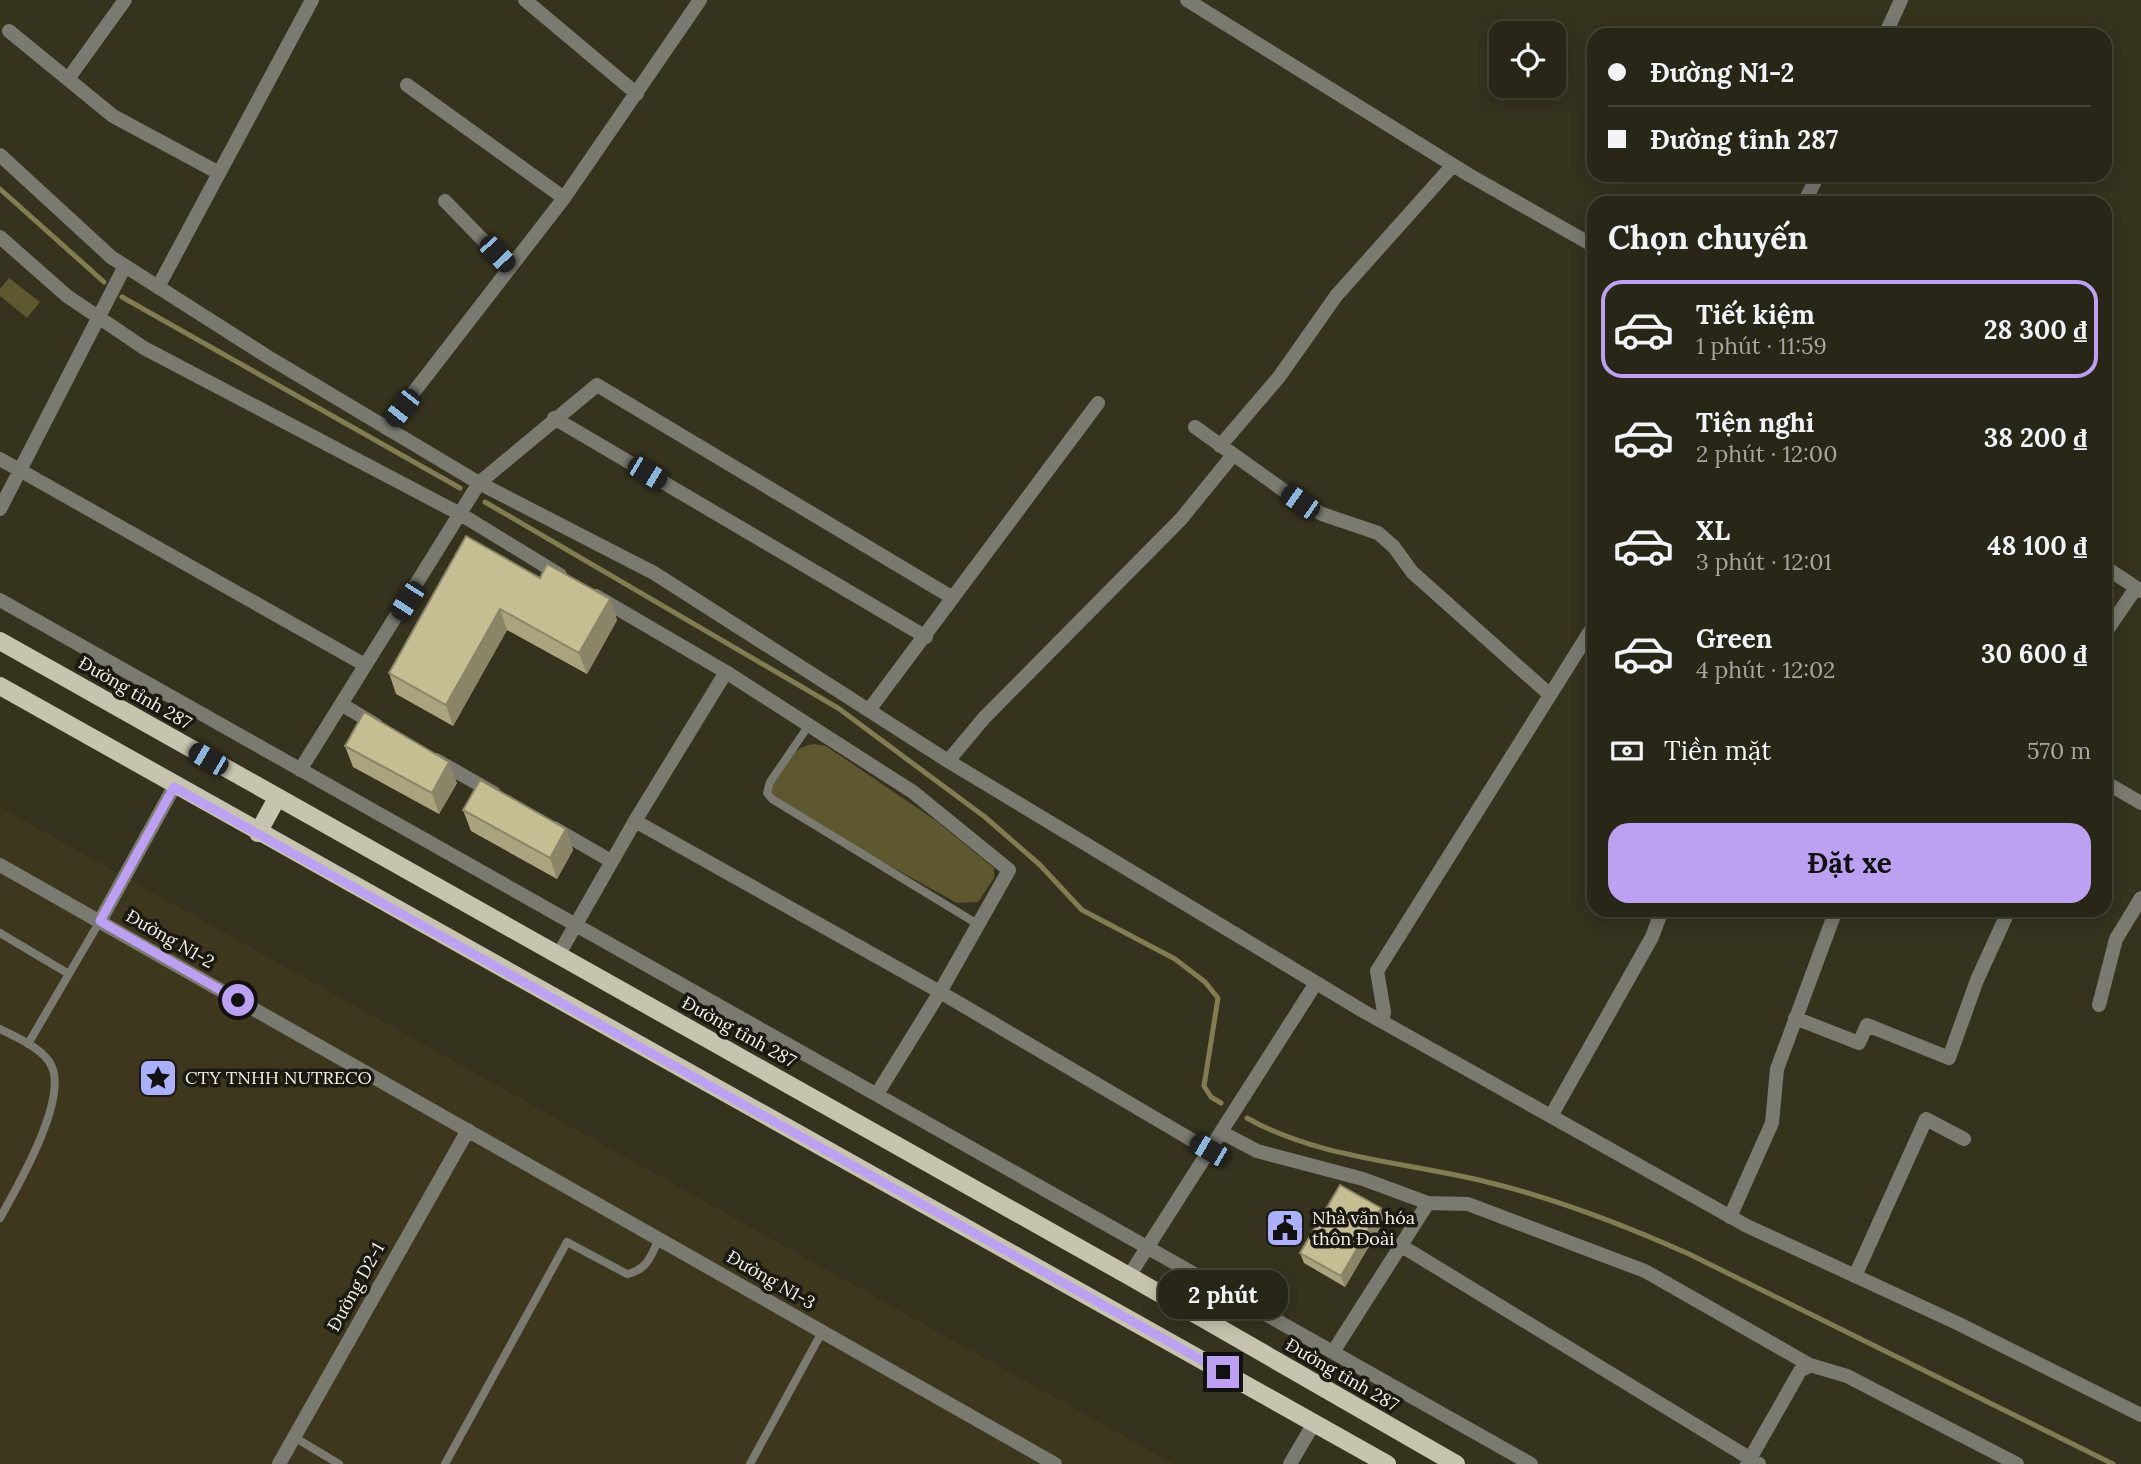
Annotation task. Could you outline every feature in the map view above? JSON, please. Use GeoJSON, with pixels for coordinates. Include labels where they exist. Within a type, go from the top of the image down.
{"type":"FeatureCollection","features":[{"type":"Feature","properties":{"kind":"main road","name":"Đường tỉnh 287"},"geometry":{"type":"LineString","coordinates":[[0,641],[1129,1276],[1456,1464]]}},
{"type":"Feature","properties":{"kind":"main road"},"geometry":{"type":"LineString","coordinates":[[0,686],[174,787],[1387,1464]]}},
{"type":"Feature","properties":{"kind":"main road"},"geometry":{"type":"LineString","coordinates":[[258,833],[277,798]]}},
{"type":"Feature","properties":{"kind":"street"},"geometry":{"type":"LineString","coordinates":[[68,79],[125,0]]}},
{"type":"Feature","properties":{"kind":"street"},"geometry":{"type":"LineString","coordinates":[[158,287],[312,0]]}},
{"type":"Feature","properties":{"kind":"street"},"geometry":{"type":"LineString","coordinates":[[525,0],[637,94]]}},
{"type":"Feature","properties":{"kind":"street"},"geometry":{"type":"LineString","coordinates":[[386,428],[565,198],[700,0]]}},
{"type":"Feature","properties":{"kind":"street"},"geometry":{"type":"LineString","coordinates":[[1187,0],[1453,165],[1587,242]]}},
{"type":"Feature","properties":{"kind":"street"},"geometry":{"type":"LineString","coordinates":[[1888,28],[1901,0]]}},
{"type":"Feature","properties":{"kind":"street"},"geometry":{"type":"LineString","coordinates":[[9,31],[113,116],[219,173]]}},
{"type":"Feature","properties":{"kind":"street"},"geometry":{"type":"LineString","coordinates":[[407,85],[565,198]]}},
{"type":"Feature","properties":{"kind":"street"},"geometry":{"type":"LineString","coordinates":[[0,155],[111,257],[158,287],[479,483],[654,573],[948,761],[1316,983],[1730,1217],[2141,1415]]}},
{"type":"Feature","properties":{"kind":"street"},"geometry":{"type":"LineString","coordinates":[[1220,446],[1279,377],[1336,296],[1453,165]]}},
{"type":"Feature","properties":{"kind":"street"},"geometry":{"type":"LineString","coordinates":[[445,201],[510,268]]}},
{"type":"Feature","properties":{"kind":"street"},"geometry":{"type":"LineString","coordinates":[[0,237],[67,296],[144,348],[462,515],[726,672],[913,792],[1009,870],[940,992],[877,1094]]}},
{"type":"Feature","properties":{"kind":"street"},"geometry":{"type":"LineString","coordinates":[[0,509],[101,318],[125,266]]}},
{"type":"Feature","properties":{"kind":"street"},"geometry":{"type":"LineString","coordinates":[[300,770],[462,515],[479,483],[597,385],[953,598]]}},
{"type":"Feature","properties":{"kind":"street"},"geometry":{"type":"LineString","coordinates":[[869,710],[1098,403]]}},
{"type":"Feature","properties":{"kind":"street"},"geometry":{"type":"LineString","coordinates":[[554,418],[926,637]]}},
{"type":"Feature","properties":{"kind":"street"},"geometry":{"type":"LineString","coordinates":[[1195,427],[1322,514],[1378,533],[1394,547],[1412,572],[1549,694]]}},
{"type":"Feature","properties":{"kind":"street"},"geometry":{"type":"LineString","coordinates":[[948,761],[1002,700],[1181,520],[1233,455]]}},
{"type":"Feature","properties":{"kind":"street"},"geometry":{"type":"LineString","coordinates":[[0,459],[365,666]]}},
{"type":"Feature","properties":{"kind":"street"},"geometry":{"type":"LineString","coordinates":[[2112,572],[2139,589],[2112,624]]}},
{"type":"Feature","properties":{"kind":"street"},"geometry":{"type":"LineString","coordinates":[[0,600],[575,922],[1531,1464]]}},
{"type":"Feature","properties":{"kind":"street"},"geometry":{"type":"LineString","coordinates":[[1382,1021],[1384,1012],[1377,971],[1549,694],[1587,646]]}},
{"type":"Feature","properties":{"kind":"street"},"geometry":{"type":"LineString","coordinates":[[559,954],[611,861],[726,672]]}},
{"type":"Feature","properties":{"kind":"street"},"geometry":{"type":"LineString","coordinates":[[341,704],[388,732]]}},
{"type":"Feature","properties":{"kind":"street"},"geometry":{"type":"LineString","coordinates":[[423,752],[505,800]]}},
{"type":"Feature","properties":{"kind":"street"},"geometry":{"type":"LineString","coordinates":[[2112,786],[2141,803]]}},
{"type":"Feature","properties":{"kind":"street"},"geometry":{"type":"LineString","coordinates":[[100,921],[174,787]]}},
{"type":"Feature","properties":{"kind":"street"},"geometry":{"type":"LineString","coordinates":[[540,820],[611,861]]}},
{"type":"Feature","properties":{"kind":"street"},"geometry":{"type":"LineString","coordinates":[[635,821],[940,992],[1209,1150]]}},
{"type":"Feature","properties":{"kind":"street","name":"Đường N1-2"},"geometry":{"type":"LineString","coordinates":[[0,864],[468,1130]]}},
{"type":"Feature","properties":{"kind":"street"},"geometry":{"type":"LineString","coordinates":[[2099,1005],[2116,940],[2141,898]]}},
{"type":"Feature","properties":{"kind":"street"},"geometry":{"type":"LineString","coordinates":[[1551,1116],[1652,936],[1659,917]]}},
{"type":"Feature","properties":{"kind":"street"},"geometry":{"type":"LineString","coordinates":[[1730,1217],[1772,1123],[1777,1069],[1833,917]]}},
{"type":"Feature","properties":{"kind":"street"},"geometry":{"type":"LineString","coordinates":[[1795,1018],[1859,1043],[1867,1025],[1949,1058],[1977,980],[2006,917]]}},
{"type":"Feature","properties":{"kind":"street"},"geometry":{"type":"LineString","coordinates":[[1129,1276],[1316,983]]}},
{"type":"Feature","properties":{"kind":"street"},"geometry":{"type":"LineString","coordinates":[[1855,1276],[1926,1119],[1964,1139]]}},
{"type":"Feature","properties":{"kind":"street","name":"Đường N1-3"},"geometry":{"type":"LineString","coordinates":[[468,1130],[1055,1464]]}},
{"type":"Feature","properties":{"kind":"street","name":"Đường D2-1"},"geometry":{"type":"LineString","coordinates":[[279,1464],[468,1130]]}},
{"type":"Feature","properties":{"kind":"street"},"geometry":{"type":"LineString","coordinates":[[1221,1132],[1257,1151],[1363,1179],[1428,1203],[1468,1204],[1646,1271],[1810,1365],[1847,1376],[2017,1464]]}},
{"type":"Feature","properties":{"kind":"street"},"geometry":{"type":"LineString","coordinates":[[1333,1352],[1428,1203]]}},
{"type":"Feature","properties":{"kind":"street"},"geometry":{"type":"LineString","coordinates":[[1399,1245],[1752,1462],[1800,1371],[1810,1365]]}},
{"type":"Feature","properties":{"kind":"street"},"geometry":{"type":"LineString","coordinates":[[1290,1464],[1314,1423]]}},
{"type":"Feature","properties":{"kind":"lane"},"geometry":{"type":"LineString","coordinates":[[809,726],[769,782],[767,793],[772,799],[979,925]]}},
{"type":"Feature","properties":{"kind":"lane"},"geometry":{"type":"LineString","coordinates":[[28,1044],[100,921]]}},
{"type":"Feature","properties":{"kind":"lane"},"geometry":{"type":"LineString","coordinates":[[0,933],[69,974]]}},
{"type":"Feature","properties":{"kind":"lane"},"geometry":{"type":"LineString","coordinates":[[0,1029],[28,1044],[52,1065],[55,1086],[39,1145],[0,1218]]}},
{"type":"Feature","properties":{"kind":"lane"},"geometry":{"type":"LineString","coordinates":[[445,1464],[567,1242],[627,1274],[638,1272],[646,1265],[659,1239]]}},
{"type":"Feature","properties":{"kind":"lane"},"geometry":{"type":"LineString","coordinates":[[750,1464],[822,1332]]}},
{"type":"Feature","properties":{"kind":"lane"},"geometry":{"type":"LineString","coordinates":[[294,1437],[339,1464]]}},
{"type":"Feature","properties":{"kind":"shaded area"},"geometry":{"type":"Polygon","coordinates":[[[9,278],[40,302],[27,318],[0,296],[0,289],[9,278]]]}},
{"type":"Feature","properties":{"kind":"shaded area"},"geometry":{"type":"Polygon","coordinates":[[[815,744],[826,746],[935,820],[994,868],[994,878],[978,902],[957,903],[779,804],[769,788],[778,773],[799,749],[815,744]]]}},
{"type":"Feature","properties":{"kind":"shaded area"},"geometry":{"type":"Polygon","coordinates":[[[0,807],[1174,1464],[0,1464],[0,807]]]}},
{"type":"Feature","properties":{"kind":"building"},"geometry":{"type":"Polygon","coordinates":[[[466,536],[540,578],[547,564],[610,599],[579,653],[500,609],[446,705],[389,673],[466,536]]]}},
{"type":"Feature","properties":{"kind":"building"},"geometry":{"type":"Polygon","coordinates":[[[364,712],[449,762],[432,793],[345,746],[364,712]]]}},
{"type":"Feature","properties":{"kind":"building"},"geometry":{"type":"Polygon","coordinates":[[[480,780],[566,829],[550,858],[463,810],[480,780]]]}},
{"type":"Feature","properties":{"kind":"building"},"geometry":{"type":"Polygon","coordinates":[[[1340,1185],[1381,1208],[1341,1276],[1300,1253],[1340,1185]]]}},
{"type":"Feature","properties":{"kind":"waterway"},"geometry":{"type":"LineString","coordinates":[[0,189],[104,282]]}},
{"type":"Feature","properties":{"kind":"waterway"},"geometry":{"type":"LineString","coordinates":[[122,297],[460,488]]}},
{"type":"Feature","properties":{"kind":"waterway"},"geometry":{"type":"LineString","coordinates":[[485,502],[838,708],[985,817],[1040,865],[1082,910],[1175,959],[1205,982],[1218,998],[1204,1086],[1211,1097],[1221,1103]]}},
{"type":"Feature","properties":{"kind":"waterway"},"geometry":{"type":"LineString","coordinates":[[1247,1118],[1274,1131],[1332,1151],[1454,1174],[1510,1188],[1613,1222],[1689,1254],[2113,1464]]}},
{"type":"Feature","properties":{"kind":"place","name":"CTY TNHH NUTRECO"},"geometry":{"type":"Point","coordinates":[158,1078]}},
{"type":"Feature","properties":{"kind":"place","name":"Nhà văn hóa thôn Đoài"},"geometry":{"type":"Point","coordinates":[1285,1228]}},
{"type":"Feature","properties":{"kind":"route"},"geometry":{"type":"LineString","coordinates":[[238,1000],[100,921],[174,787],[1223,1372]]}}]}
